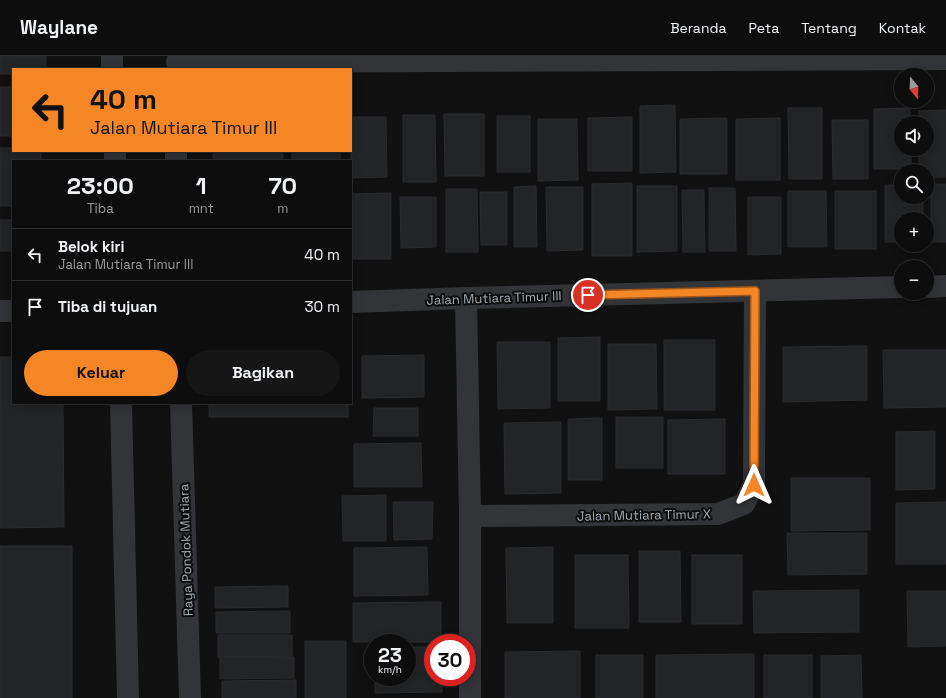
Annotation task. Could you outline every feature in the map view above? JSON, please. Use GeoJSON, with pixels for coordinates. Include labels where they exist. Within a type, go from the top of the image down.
{"type":"FeatureCollection","features":[{"type":"Feature","properties":{"kind":"street"},"geometry":{"type":"LineString","coordinates":[[112,56],[112,68]]}},
{"type":"Feature","properties":{"kind":"street"},"geometry":{"type":"LineString","coordinates":[[176,62],[946,59]]}},
{"type":"Feature","properties":{"kind":"street"},"geometry":{"type":"LineString","coordinates":[[934,287],[946,286]]}},
{"type":"Feature","properties":{"kind":"street","name":"Jalan Mutiara Timur III"},"geometry":{"type":"LineString","coordinates":[[352,302],[894,287]]}},
{"type":"Feature","properties":{"kind":"street","name":"Jalan Mutiara Timur X"},"geometry":{"type":"LineString","coordinates":[[470,516],[718,514],[744,504],[754,485],[755,291]]}},
{"type":"Feature","properties":{"kind":"street"},"geometry":{"type":"LineString","coordinates":[[466,298],[470,516],[470,698]]}},
{"type":"Feature","properties":{"kind":"street"},"geometry":{"type":"LineString","coordinates":[[0,311],[12,311]]}},
{"type":"Feature","properties":{"kind":"street"},"geometry":{"type":"LineString","coordinates":[[121,404],[128,698]]}},
{"type":"Feature","properties":{"kind":"street","name":"Raya Pondok Mutiara"},"geometry":{"type":"LineString","coordinates":[[181,404],[190,698]]}},
{"type":"Feature","properties":{"kind":"building"},"geometry":{"type":"Polygon","coordinates":[[[0,56],[46,56],[46,68],[12,68],[12,74],[0,74],[0,56]]]}},
{"type":"Feature","properties":{"kind":"building"},"geometry":{"type":"Polygon","coordinates":[[[0,87],[12,87],[12,136],[0,136],[0,87]]]}},
{"type":"Feature","properties":{"kind":"building"},"geometry":{"type":"Polygon","coordinates":[[[675,105],[676,172],[640,173],[640,106],[675,105]]]}},
{"type":"Feature","properties":{"kind":"building"},"geometry":{"type":"Polygon","coordinates":[[[788,108],[822,108],[822,179],[789,179],[788,108]]]}},
{"type":"Feature","properties":{"kind":"building"},"geometry":{"type":"Polygon","coordinates":[[[910,108],[910,116],[894,116],[894,156],[911,156],[911,164],[894,164],[894,169],[874,169],[874,109],[910,108]]]}},
{"type":"Feature","properties":{"kind":"building"},"geometry":{"type":"Polygon","coordinates":[[[946,110],[946,177],[934,178],[934,164],[919,164],[919,156],[934,156],[934,116],[919,116],[919,111],[946,110]]]}},
{"type":"Feature","properties":{"kind":"building"},"geometry":{"type":"Polygon","coordinates":[[[444,114],[484,114],[484,176],[445,176],[444,114]]]}},
{"type":"Feature","properties":{"kind":"building"},"geometry":{"type":"Polygon","coordinates":[[[403,115],[435,115],[436,182],[403,182],[403,115]]]}},
{"type":"Feature","properties":{"kind":"building"},"geometry":{"type":"Polygon","coordinates":[[[497,116],[530,116],[530,172],[497,172],[497,116]]]}},
{"type":"Feature","properties":{"kind":"building"},"geometry":{"type":"Polygon","coordinates":[[[352,117],[386,117],[387,177],[352,178],[352,117]]]}},
{"type":"Feature","properties":{"kind":"building"},"geometry":{"type":"Polygon","coordinates":[[[632,117],[632,171],[588,171],[588,118],[632,117]]]}},
{"type":"Feature","properties":{"kind":"building"},"geometry":{"type":"Polygon","coordinates":[[[727,118],[727,174],[680,174],[680,119],[727,118]]]}},
{"type":"Feature","properties":{"kind":"building"},"geometry":{"type":"Polygon","coordinates":[[[780,118],[780,180],[736,180],[736,119],[780,118]]]}},
{"type":"Feature","properties":{"kind":"building"},"geometry":{"type":"Polygon","coordinates":[[[538,119],[577,119],[578,180],[538,181],[538,119]]]}},
{"type":"Feature","properties":{"kind":"building"},"geometry":{"type":"Polygon","coordinates":[[[832,120],[868,120],[868,179],[833,179],[832,120]]]}},
{"type":"Feature","properties":{"kind":"building"},"geometry":{"type":"Polygon","coordinates":[[[0,148],[12,148],[12,152],[41,152],[41,160],[12,160],[12,206],[0,206],[0,148]]]}},
{"type":"Feature","properties":{"kind":"building"},"geometry":{"type":"Polygon","coordinates":[[[213,152],[283,152],[283,160],[213,160],[213,152]]]}},
{"type":"Feature","properties":{"kind":"building"},"geometry":{"type":"Polygon","coordinates":[[[292,152],[340,152],[340,160],[292,160],[292,152]]]}},
{"type":"Feature","properties":{"kind":"building"},"geometry":{"type":"Polygon","coordinates":[[[632,183],[632,256],[592,256],[592,184],[632,183]]]}},
{"type":"Feature","properties":{"kind":"building"},"geometry":{"type":"Polygon","coordinates":[[[934,184],[946,184],[946,242],[934,242],[934,212],[931,212],[931,204],[934,204],[934,184]]]}},
{"type":"Feature","properties":{"kind":"building"},"geometry":{"type":"Polygon","coordinates":[[[885,185],[894,185],[894,204],[923,204],[923,212],[894,212],[894,242],[885,242],[885,185]]]}},
{"type":"Feature","properties":{"kind":"building"},"geometry":{"type":"Polygon","coordinates":[[[536,186],[537,247],[514,247],[514,187],[536,186]]]}},
{"type":"Feature","properties":{"kind":"building"},"geometry":{"type":"Polygon","coordinates":[[[637,186],[677,186],[677,251],[637,252],[637,186]]]}},
{"type":"Feature","properties":{"kind":"building"},"geometry":{"type":"Polygon","coordinates":[[[546,187],[583,187],[583,250],[547,251],[546,187]]]}},
{"type":"Feature","properties":{"kind":"building"},"geometry":{"type":"Polygon","coordinates":[[[709,188],[735,188],[736,251],[709,251],[709,188]]]}},
{"type":"Feature","properties":{"kind":"building"},"geometry":{"type":"Polygon","coordinates":[[[446,189],[477,189],[478,252],[446,252],[446,189]]]}},
{"type":"Feature","properties":{"kind":"building"},"geometry":{"type":"Polygon","coordinates":[[[682,190],[704,190],[705,252],[683,252],[682,190]]]}},
{"type":"Feature","properties":{"kind":"building"},"geometry":{"type":"Polygon","coordinates":[[[788,191],[826,191],[827,247],[788,247],[788,191]]]}},
{"type":"Feature","properties":{"kind":"building"},"geometry":{"type":"Polygon","coordinates":[[[835,191],[876,191],[876,249],[835,249],[835,191]]]}},
{"type":"Feature","properties":{"kind":"building"},"geometry":{"type":"Polygon","coordinates":[[[480,192],[507,192],[507,245],[481,245],[480,192]]]}},
{"type":"Feature","properties":{"kind":"building"},"geometry":{"type":"Polygon","coordinates":[[[391,193],[391,259],[352,259],[352,194],[391,193]]]}},
{"type":"Feature","properties":{"kind":"building"},"geometry":{"type":"Polygon","coordinates":[[[400,197],[436,197],[436,247],[401,248],[400,197]]]}},
{"type":"Feature","properties":{"kind":"building"},"geometry":{"type":"Polygon","coordinates":[[[748,197],[781,197],[781,254],[748,255],[748,197]]]}},
{"type":"Feature","properties":{"kind":"building"},"geometry":{"type":"Polygon","coordinates":[[[0,220],[12,220],[12,251],[0,251],[0,220]]]}},
{"type":"Feature","properties":{"kind":"building"},"geometry":{"type":"Polygon","coordinates":[[[600,337],[600,401],[558,401],[558,338],[600,337]]]}},
{"type":"Feature","properties":{"kind":"building"},"geometry":{"type":"Polygon","coordinates":[[[664,340],[715,340],[715,410],[664,410],[664,340]]]}},
{"type":"Feature","properties":{"kind":"building"},"geometry":{"type":"Polygon","coordinates":[[[497,342],[550,342],[550,408],[498,409],[497,342]]]}},
{"type":"Feature","properties":{"kind":"building"},"geometry":{"type":"Polygon","coordinates":[[[608,344],[656,344],[657,409],[608,410],[608,344]]]}},
{"type":"Feature","properties":{"kind":"building"},"geometry":{"type":"Polygon","coordinates":[[[867,346],[867,400],[783,402],[783,347],[867,346]]]}},
{"type":"Feature","properties":{"kind":"building"},"geometry":{"type":"Polygon","coordinates":[[[883,350],[946,350],[946,407],[884,408],[883,350]]]}},
{"type":"Feature","properties":{"kind":"building"},"geometry":{"type":"Polygon","coordinates":[[[424,355],[424,397],[362,398],[362,356],[424,355]]]}},
{"type":"Feature","properties":{"kind":"building"},"geometry":{"type":"Polygon","coordinates":[[[0,357],[12,357],[12,404],[63,404],[64,527],[0,528],[0,357]]]}},
{"type":"Feature","properties":{"kind":"building"},"geometry":{"type":"Polygon","coordinates":[[[209,404],[348,404],[348,417],[209,417],[209,404]]]}},
{"type":"Feature","properties":{"kind":"building"},"geometry":{"type":"Polygon","coordinates":[[[374,408],[418,408],[418,436],[373,436],[374,408]]]}},
{"type":"Feature","properties":{"kind":"building"},"geometry":{"type":"Polygon","coordinates":[[[616,417],[663,417],[663,468],[616,468],[616,417]]]}},
{"type":"Feature","properties":{"kind":"building"},"geometry":{"type":"Polygon","coordinates":[[[602,418],[602,480],[568,480],[568,419],[602,418]]]}},
{"type":"Feature","properties":{"kind":"building"},"geometry":{"type":"Polygon","coordinates":[[[725,419],[725,474],[668,474],[668,420],[725,419]]]}},
{"type":"Feature","properties":{"kind":"building"},"geometry":{"type":"Polygon","coordinates":[[[561,422],[561,493],[505,494],[504,423],[561,422]]]}},
{"type":"Feature","properties":{"kind":"building"},"geometry":{"type":"Polygon","coordinates":[[[935,431],[935,489],[896,490],[896,432],[935,431]]]}},
{"type":"Feature","properties":{"kind":"building"},"geometry":{"type":"Polygon","coordinates":[[[421,443],[422,487],[354,487],[354,444],[421,443]]]}},
{"type":"Feature","properties":{"kind":"building"},"geometry":{"type":"Polygon","coordinates":[[[791,478],[870,478],[870,530],[791,531],[791,478]]]}},
{"type":"Feature","properties":{"kind":"building"},"geometry":{"type":"Polygon","coordinates":[[[386,495],[386,541],[343,541],[342,496],[386,495]]]}},
{"type":"Feature","properties":{"kind":"building"},"geometry":{"type":"Polygon","coordinates":[[[393,502],[433,502],[432,539],[394,540],[393,502]]]}},
{"type":"Feature","properties":{"kind":"building"},"geometry":{"type":"Polygon","coordinates":[[[946,502],[946,564],[896,564],[896,503],[946,502]]]}},
{"type":"Feature","properties":{"kind":"building"},"geometry":{"type":"Polygon","coordinates":[[[787,533],[867,533],[867,574],[788,575],[787,533]]]}},
{"type":"Feature","properties":{"kind":"building"},"geometry":{"type":"Polygon","coordinates":[[[0,546],[72,546],[72,698],[0,698],[0,546]]]}},
{"type":"Feature","properties":{"kind":"building"},"geometry":{"type":"Polygon","coordinates":[[[427,547],[428,595],[354,596],[354,548],[427,547]]]}},
{"type":"Feature","properties":{"kind":"building"},"geometry":{"type":"Polygon","coordinates":[[[553,547],[553,623],[507,623],[506,548],[553,547]]]}},
{"type":"Feature","properties":{"kind":"building"},"geometry":{"type":"Polygon","coordinates":[[[639,551],[680,551],[681,622],[639,622],[639,551]]]}},
{"type":"Feature","properties":{"kind":"building"},"geometry":{"type":"Polygon","coordinates":[[[575,555],[628,555],[629,628],[575,628],[575,555]]]}},
{"type":"Feature","properties":{"kind":"building"},"geometry":{"type":"Polygon","coordinates":[[[692,555],[742,555],[742,624],[692,624],[692,555]]]}},
{"type":"Feature","properties":{"kind":"building"},"geometry":{"type":"Polygon","coordinates":[[[288,586],[288,607],[215,608],[215,587],[288,586]]]}},
{"type":"Feature","properties":{"kind":"building"},"geometry":{"type":"Polygon","coordinates":[[[859,590],[859,632],[754,633],[753,591],[859,590]]]}},
{"type":"Feature","properties":{"kind":"building"},"geometry":{"type":"Polygon","coordinates":[[[907,591],[946,591],[946,646],[908,647],[907,591]]]}},
{"type":"Feature","properties":{"kind":"building"},"geometry":{"type":"Polygon","coordinates":[[[441,602],[441,634],[424,634],[424,642],[416,642],[416,634],[364,634],[364,642],[353,642],[353,603],[441,602]]]}},
{"type":"Feature","properties":{"kind":"building"},"geometry":{"type":"Polygon","coordinates":[[[290,611],[290,633],[216,633],[216,612],[290,611]]]}},
{"type":"Feature","properties":{"kind":"building"},"geometry":{"type":"Polygon","coordinates":[[[218,635],[292,635],[292,656],[218,657],[218,635]]]}},
{"type":"Feature","properties":{"kind":"building"},"geometry":{"type":"Polygon","coordinates":[[[305,641],[346,641],[346,698],[305,698],[305,641]]]}},
{"type":"Feature","properties":{"kind":"building"},"geometry":{"type":"Polygon","coordinates":[[[416,647],[424,647],[424,686],[442,686],[442,692],[375,693],[375,686],[416,686],[416,647]]]}},
{"type":"Feature","properties":{"kind":"building"},"geometry":{"type":"Polygon","coordinates":[[[580,651],[580,698],[505,698],[505,652],[580,651]]]}},
{"type":"Feature","properties":{"kind":"building"},"geometry":{"type":"Polygon","coordinates":[[[754,654],[754,698],[656,698],[656,655],[754,654]]]}},
{"type":"Feature","properties":{"kind":"building"},"geometry":{"type":"Polygon","coordinates":[[[596,655],[643,655],[643,698],[596,698],[596,655]]]}},
{"type":"Feature","properties":{"kind":"building"},"geometry":{"type":"Polygon","coordinates":[[[764,655],[812,655],[812,698],[764,698],[764,655]]]}},
{"type":"Feature","properties":{"kind":"building"},"geometry":{"type":"Polygon","coordinates":[[[861,655],[862,698],[821,698],[821,656],[861,655]]]}},
{"type":"Feature","properties":{"kind":"building"},"geometry":{"type":"Polygon","coordinates":[[[220,657],[294,657],[294,678],[220,679],[220,657]]]}},
{"type":"Feature","properties":{"kind":"building"},"geometry":{"type":"Polygon","coordinates":[[[296,680],[296,698],[222,698],[222,681],[296,680]]]}},
{"type":"Feature","properties":{"kind":"route"},"geometry":{"type":"LineString","coordinates":[[588,295],[755,291],[754,485]]}}]}
